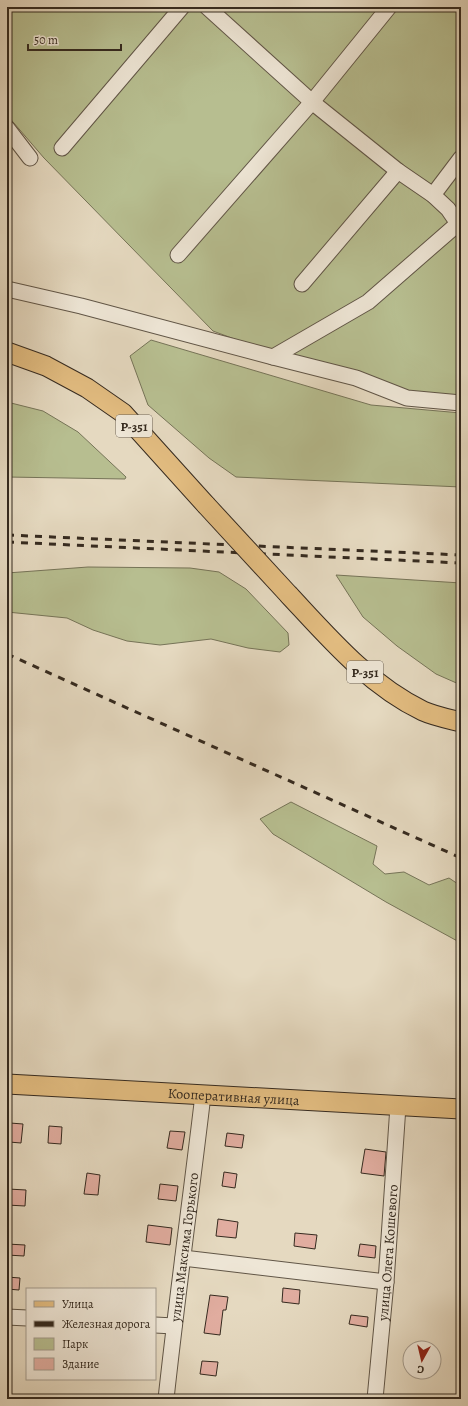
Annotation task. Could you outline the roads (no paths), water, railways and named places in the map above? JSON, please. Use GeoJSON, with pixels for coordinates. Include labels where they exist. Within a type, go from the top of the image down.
{"type":"FeatureCollection","features":[{"type":"Feature","properties":{"kind":"main road","name":"Р-351"},"geometry":{"type":"LineString","coordinates":[[7,352],[46,366],[86,388],[122,413],[352,662],[383,687],[423,711],[461,722]]}},
{"type":"Feature","properties":{"kind":"main road","name":"Кооперативная улица"},"geometry":{"type":"LineString","coordinates":[[7,1084],[461,1109]]}},
{"type":"Feature","properties":{"kind":"street"},"geometry":{"type":"LineString","coordinates":[[62,148],[182,7]]}},
{"type":"Feature","properties":{"kind":"street"},"geometry":{"type":"LineString","coordinates":[[207,7],[312,102],[398,171],[433,195],[448,209],[460,224],[368,302],[273,357]]}},
{"type":"Feature","properties":{"kind":"street"},"geometry":{"type":"LineString","coordinates":[[178,256],[312,102],[390,7]]}},
{"type":"Feature","properties":{"kind":"street"},"geometry":{"type":"LineString","coordinates":[[7,128],[30,158]]}},
{"type":"Feature","properties":{"kind":"street"},"geometry":{"type":"LineString","coordinates":[[433,195],[461,158]]}},
{"type":"Feature","properties":{"kind":"street"},"geometry":{"type":"LineString","coordinates":[[302,284],[398,171]]}},
{"type":"Feature","properties":{"kind":"street"},"geometry":{"type":"LineString","coordinates":[[7,289],[81,306],[356,378],[407,398],[461,403]]}},
{"type":"Feature","properties":{"kind":"street","name":"улица Максима Горького"},"geometry":{"type":"LineString","coordinates":[[166,1399],[203,1095]]}},
{"type":"Feature","properties":{"kind":"street","name":"улица Олега Кошевого"},"geometry":{"type":"LineString","coordinates":[[376,1399],[386,1282],[398,1106]]}},
{"type":"Feature","properties":{"kind":"street"},"geometry":{"type":"LineString","coordinates":[[183,1258],[386,1282]]}},
{"type":"Feature","properties":{"kind":"street"},"geometry":{"type":"LineString","coordinates":[[7,1317],[26,1318]]}},
{"type":"Feature","properties":{"kind":"street"},"geometry":{"type":"LineString","coordinates":[[156,1325],[174,1326]]}},
{"type":"Feature","properties":{"kind":"railway"},"geometry":{"type":"LineString","coordinates":[[7,535],[461,555]]}},
{"type":"Feature","properties":{"kind":"railway"},"geometry":{"type":"LineString","coordinates":[[7,542],[461,563]]}},
{"type":"Feature","properties":{"kind":"railway"},"geometry":{"type":"LineString","coordinates":[[7,654],[461,858]]}}]}
